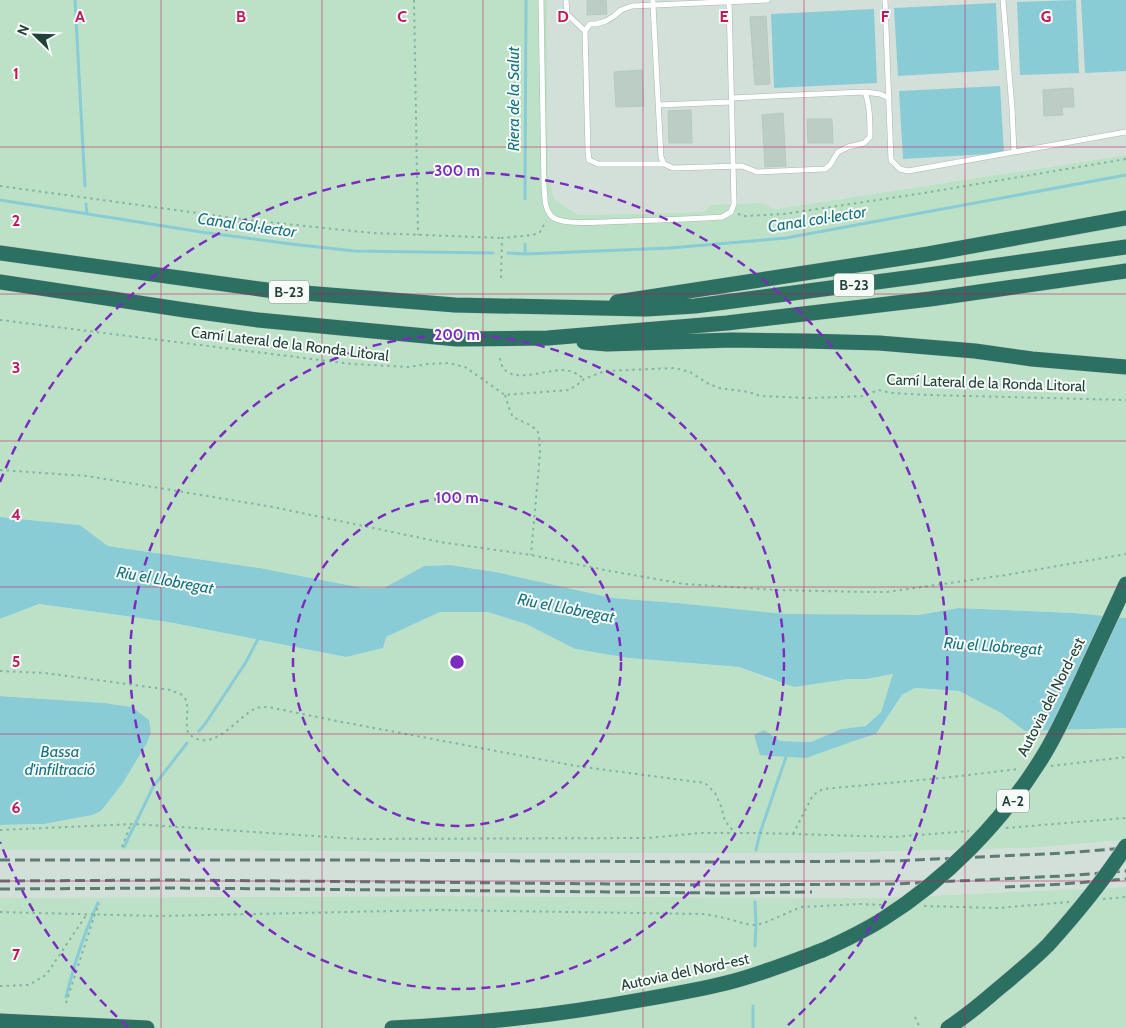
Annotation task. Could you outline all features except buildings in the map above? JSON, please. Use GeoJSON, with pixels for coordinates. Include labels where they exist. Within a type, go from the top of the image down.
{"type":"FeatureCollection","features":[{"type":"Feature","properties":{"kind":"highway"},"geometry":{"type":"LineString","coordinates":[[581,307],[928,254],[1126,218]]}},
{"type":"Feature","properties":{"kind":"highway","name":"B-23"},"geometry":{"type":"LineString","coordinates":[[0,253],[267,290],[455,305],[646,309],[694,306],[1126,247]]}},
{"type":"Feature","properties":{"kind":"highway","name":"B-23"},"geometry":{"type":"LineString","coordinates":[[0,282],[258,320],[457,339],[548,338],[727,323],[891,304],[1126,271]]}},
{"type":"Feature","properties":{"kind":"highway"},"geometry":{"type":"LineString","coordinates":[[548,338],[608,344],[732,340],[879,343],[1126,367]]}},
{"type":"Feature","properties":{"kind":"highway","name":"Autovia del Nord-est"},"geometry":{"type":"LineString","coordinates":[[392,1028],[441,1026],[577,1011],[690,991],[763,972],[823,950],[884,919],[940,876],[980,840],[1013,800],[1052,740],[1126,584]]}},
{"type":"Feature","properties":{"kind":"highway"},"geometry":{"type":"LineString","coordinates":[[948,1028],[962,1019],[1013,977],[1046,946],[1090,896],[1126,846]]}},
{"type":"Feature","properties":{"kind":"highway"},"geometry":{"type":"LineString","coordinates":[[0,1021],[147,1028]]}},
{"type":"Feature","properties":{"kind":"lane"},"geometry":{"type":"LineString","coordinates":[[541,0],[546,207],[549,215],[555,220],[564,222],[722,217],[731,212],[734,204],[729,1]]}},
{"type":"Feature","properties":{"kind":"lane"},"geometry":{"type":"LineString","coordinates":[[566,0],[567,14],[585,31]]}},
{"type":"Feature","properties":{"kind":"lane"},"geometry":{"type":"LineString","coordinates":[[768,0],[653,3],[632,6],[621,10],[606,20],[590,24],[585,31],[589,160],[598,164],[664,164],[673,168],[742,166],[757,172],[825,169],[830,165],[838,152],[864,143],[870,136],[868,100],[865,92]]}},
{"type":"Feature","properties":{"kind":"lane"},"geometry":{"type":"LineString","coordinates":[[885,0],[891,160],[900,169],[908,171],[1126,132]]}},
{"type":"Feature","properties":{"kind":"lane"},"geometry":{"type":"LineString","coordinates":[[1002,0],[1014,152]]}},
{"type":"Feature","properties":{"kind":"lane"},"geometry":{"type":"LineString","coordinates":[[653,3],[661,157],[664,164]]}},
{"type":"Feature","properties":{"kind":"lane"},"geometry":{"type":"LineString","coordinates":[[658,105],[865,92],[880,94],[889,98]]}},
{"type":"Feature","properties":{"kind":"path"},"geometry":{"type":"LineString","coordinates":[[414,0],[418,235]]}},
{"type":"Feature","properties":{"kind":"path"},"geometry":{"type":"LineString","coordinates":[[731,212],[745,216],[784,214],[1126,159]]}},
{"type":"Feature","properties":{"kind":"path"},"geometry":{"type":"LineString","coordinates":[[0,186],[248,220],[372,233],[502,239],[533,235],[540,232],[549,215]]}},
{"type":"Feature","properties":{"kind":"path"},"geometry":{"type":"LineString","coordinates":[[502,239],[502,278]]}},
{"type":"Feature","properties":{"kind":"path","name":"Camí Lateral de la Ronda Litoral"},"geometry":{"type":"LineString","coordinates":[[0,320],[352,364],[409,367],[448,363],[465,366],[505,395],[569,390],[584,379],[605,371],[675,368],[690,372],[718,388],[749,392],[760,396],[808,398],[864,396],[878,390],[893,393],[1126,400]]}},
{"type":"Feature","properties":{"kind":"path"},"geometry":{"type":"LineString","coordinates":[[500,358],[500,364],[509,374],[520,376],[563,370],[578,374],[584,379]]}},
{"type":"Feature","properties":{"kind":"path"},"geometry":{"type":"LineString","coordinates":[[505,395],[513,417],[530,425],[539,434],[540,453],[531,555]]}},
{"type":"Feature","properties":{"kind":"path"},"geometry":{"type":"LineString","coordinates":[[0,470],[87,476],[273,507],[440,542],[531,555],[685,584],[776,590],[888,592],[1006,575],[1126,554]]}},
{"type":"Feature","properties":{"kind":"path"},"geometry":{"type":"LineString","coordinates":[[0,670],[171,690],[182,695],[186,700],[186,728],[190,735],[198,740],[206,741],[217,737],[258,708],[268,707],[576,766],[705,783],[715,793],[725,821],[735,834]]}},
{"type":"Feature","properties":{"kind":"path"},"geometry":{"type":"LineString","coordinates":[[1050,766],[1126,757]]}},
{"type":"Feature","properties":{"kind":"path"},"geometry":{"type":"LineString","coordinates":[[793,834],[813,795],[823,789],[1021,769]]}},
{"type":"Feature","properties":{"kind":"path"},"geometry":{"type":"LineString","coordinates":[[1002,829],[1126,818]]}},
{"type":"Feature","properties":{"kind":"path"},"geometry":{"type":"LineString","coordinates":[[122,847],[131,824]]}},
{"type":"Feature","properties":{"kind":"path"},"geometry":{"type":"LineString","coordinates":[[0,830],[131,824],[359,840],[648,838],[700,833],[894,837],[973,831]]}},
{"type":"Feature","properties":{"kind":"path"},"geometry":{"type":"LineString","coordinates":[[1096,900],[1126,897]]}},
{"type":"Feature","properties":{"kind":"path"},"geometry":{"type":"LineString","coordinates":[[919,906],[998,908],[1077,901]]}},
{"type":"Feature","properties":{"kind":"path"},"geometry":{"type":"LineString","coordinates":[[66,1003],[100,904]]}},
{"type":"Feature","properties":{"kind":"path"},"geometry":{"type":"LineString","coordinates":[[0,912],[158,916],[450,910],[704,914],[756,925],[764,924],[801,907],[860,904],[890,905]]}},
{"type":"Feature","properties":{"kind":"path"},"geometry":{"type":"LineString","coordinates":[[0,986],[29,985],[46,975],[87,914]]}},
{"type":"Feature","properties":{"kind":"path"},"geometry":{"type":"LineString","coordinates":[[915,1017],[920,1028]]}},
{"type":"Feature","properties":{"kind":"shaded area"},"geometry":{"type":"Polygon","coordinates":[[[547,0],[1126,0],[1126,155],[775,209],[762,203],[704,212],[579,215],[554,199],[548,171],[547,0]]]}},
{"type":"Feature","properties":{"kind":"shaded area"},"geometry":{"type":"Polygon","coordinates":[[[1126,840],[1126,887],[877,898],[427,896],[0,898],[0,850],[836,853],[1030,848],[1126,840]]]}},
{"type":"Feature","properties":{"kind":"green space"},"geometry":{"type":"Polygon","coordinates":[[[0,0],[547,0],[548,171],[554,199],[579,215],[704,212],[711,205],[762,203],[775,209],[1126,155],[1126,618],[1074,613],[958,608],[918,615],[784,615],[613,598],[496,572],[450,565],[424,566],[384,588],[363,588],[260,568],[108,546],[80,525],[0,517],[0,0]]]}},
{"type":"Feature","properties":{"kind":"green space"},"geometry":{"type":"Polygon","coordinates":[[[39,604],[168,622],[346,657],[440,612],[487,612],[526,624],[575,649],[628,658],[739,667],[774,680],[827,681],[867,679],[894,674],[881,712],[864,726],[841,729],[811,742],[780,741],[760,755],[851,742],[876,734],[902,695],[915,688],[959,691],[1001,713],[1025,731],[1126,728],[1126,840],[1030,848],[836,853],[0,850],[0,825],[44,824],[93,815],[101,811],[123,783],[151,733],[132,707],[105,703],[0,696],[0,619],[39,604]]]}},
{"type":"Feature","properties":{"kind":"green space"},"geometry":{"type":"Polygon","coordinates":[[[1126,887],[1126,1028],[0,1028],[0,898],[427,896],[877,898],[1126,887]]]}},
{"type":"Feature","properties":{"kind":"water"},"geometry":{"type":"Polygon","coordinates":[[[1076,0],[1079,73],[1020,75],[1017,2],[1076,0]]]}},
{"type":"Feature","properties":{"kind":"water"},"geometry":{"type":"Polygon","coordinates":[[[1081,0],[1126,0],[1126,71],[1085,73],[1081,0]]]}},
{"type":"Feature","properties":{"kind":"water"},"geometry":{"type":"Polygon","coordinates":[[[996,3],[999,70],[898,76],[894,8],[996,3]]]}},
{"type":"Feature","properties":{"kind":"water"},"geometry":{"type":"Polygon","coordinates":[[[874,9],[877,83],[774,88],[771,14],[874,9]]]}},
{"type":"Feature","properties":{"kind":"water"},"geometry":{"type":"Polygon","coordinates":[[[1000,86],[1004,153],[903,159],[899,91],[1000,86]]]}},
{"type":"Feature","properties":{"kind":"water","name":"Riu el Llobregat"},"geometry":{"type":"Polygon","coordinates":[[[0,517],[80,525],[108,546],[260,568],[363,588],[384,588],[424,566],[450,565],[496,572],[613,598],[784,614],[918,615],[958,608],[1074,613],[1126,618],[1126,728],[1025,731],[1001,713],[959,691],[915,688],[902,695],[876,734],[806,758],[760,755],[754,735],[764,730],[780,741],[811,742],[841,729],[865,726],[881,712],[893,674],[867,679],[848,679],[794,687],[739,667],[628,658],[575,649],[526,624],[487,612],[440,612],[386,637],[383,648],[346,657],[168,622],[39,604],[0,619],[0,517]]]}},
{"type":"Feature","properties":{"kind":"water","name":"Bassa d'infiltració"},"geometry":{"type":"Polygon","coordinates":[[[0,696],[105,703],[132,707],[149,720],[151,733],[123,783],[101,811],[93,815],[44,824],[0,825],[0,696]]]}},
{"type":"Feature","properties":{"kind":"waterway"},"geometry":{"type":"LineString","coordinates":[[75,0],[85,186]]}},
{"type":"Feature","properties":{"kind":"waterway","name":"Riera de la Salut"},"geometry":{"type":"LineString","coordinates":[[525,199],[526,0]]}},
{"type":"Feature","properties":{"kind":"waterway","name":"Canal col·lector"},"geometry":{"type":"LineString","coordinates":[[508,253],[525,254],[670,248],[786,238],[1126,175]]}},
{"type":"Feature","properties":{"kind":"waterway","name":"Canal col·lector"},"geometry":{"type":"LineString","coordinates":[[0,200],[201,232],[354,251],[493,253]]}},
{"type":"Feature","properties":{"kind":"waterway"},"geometry":{"type":"LineString","coordinates":[[86,204],[87,214]]}},
{"type":"Feature","properties":{"kind":"waterway","name":"Riera de la Salut"},"geometry":{"type":"LineString","coordinates":[[525,244],[525,254]]}},
{"type":"Feature","properties":{"kind":"waterway"},"geometry":{"type":"LineString","coordinates":[[199,731],[246,662],[259,637]]}},
{"type":"Feature","properties":{"kind":"waterway"},"geometry":{"type":"LineString","coordinates":[[124,847],[153,787],[187,743]]}},
{"type":"Feature","properties":{"kind":"waterway"},"geometry":{"type":"LineString","coordinates":[[756,850],[786,757]]}},
{"type":"Feature","properties":{"kind":"waterway"},"geometry":{"type":"LineString","coordinates":[[755,902],[755,946]]}},
{"type":"Feature","properties":{"kind":"waterway"},"geometry":{"type":"LineString","coordinates":[[66,997],[80,949],[98,903]]}},
{"type":"Feature","properties":{"kind":"waterway"},"geometry":{"type":"LineString","coordinates":[[753,1006],[753,1028]]}},
{"type":"Feature","properties":{"kind":"railway"},"geometry":{"type":"LineString","coordinates":[[0,860],[895,861],[1064,853],[1126,848]]}},
{"type":"Feature","properties":{"kind":"railway"},"geometry":{"type":"LineString","coordinates":[[0,881],[174,880],[725,885],[893,884],[1126,871]]}},
{"type":"Feature","properties":{"kind":"railway"},"geometry":{"type":"LineString","coordinates":[[1005,887],[1126,879]]}},
{"type":"Feature","properties":{"kind":"railway"},"geometry":{"type":"LineString","coordinates":[[0,889],[175,888],[724,893],[812,892]]}}]}
